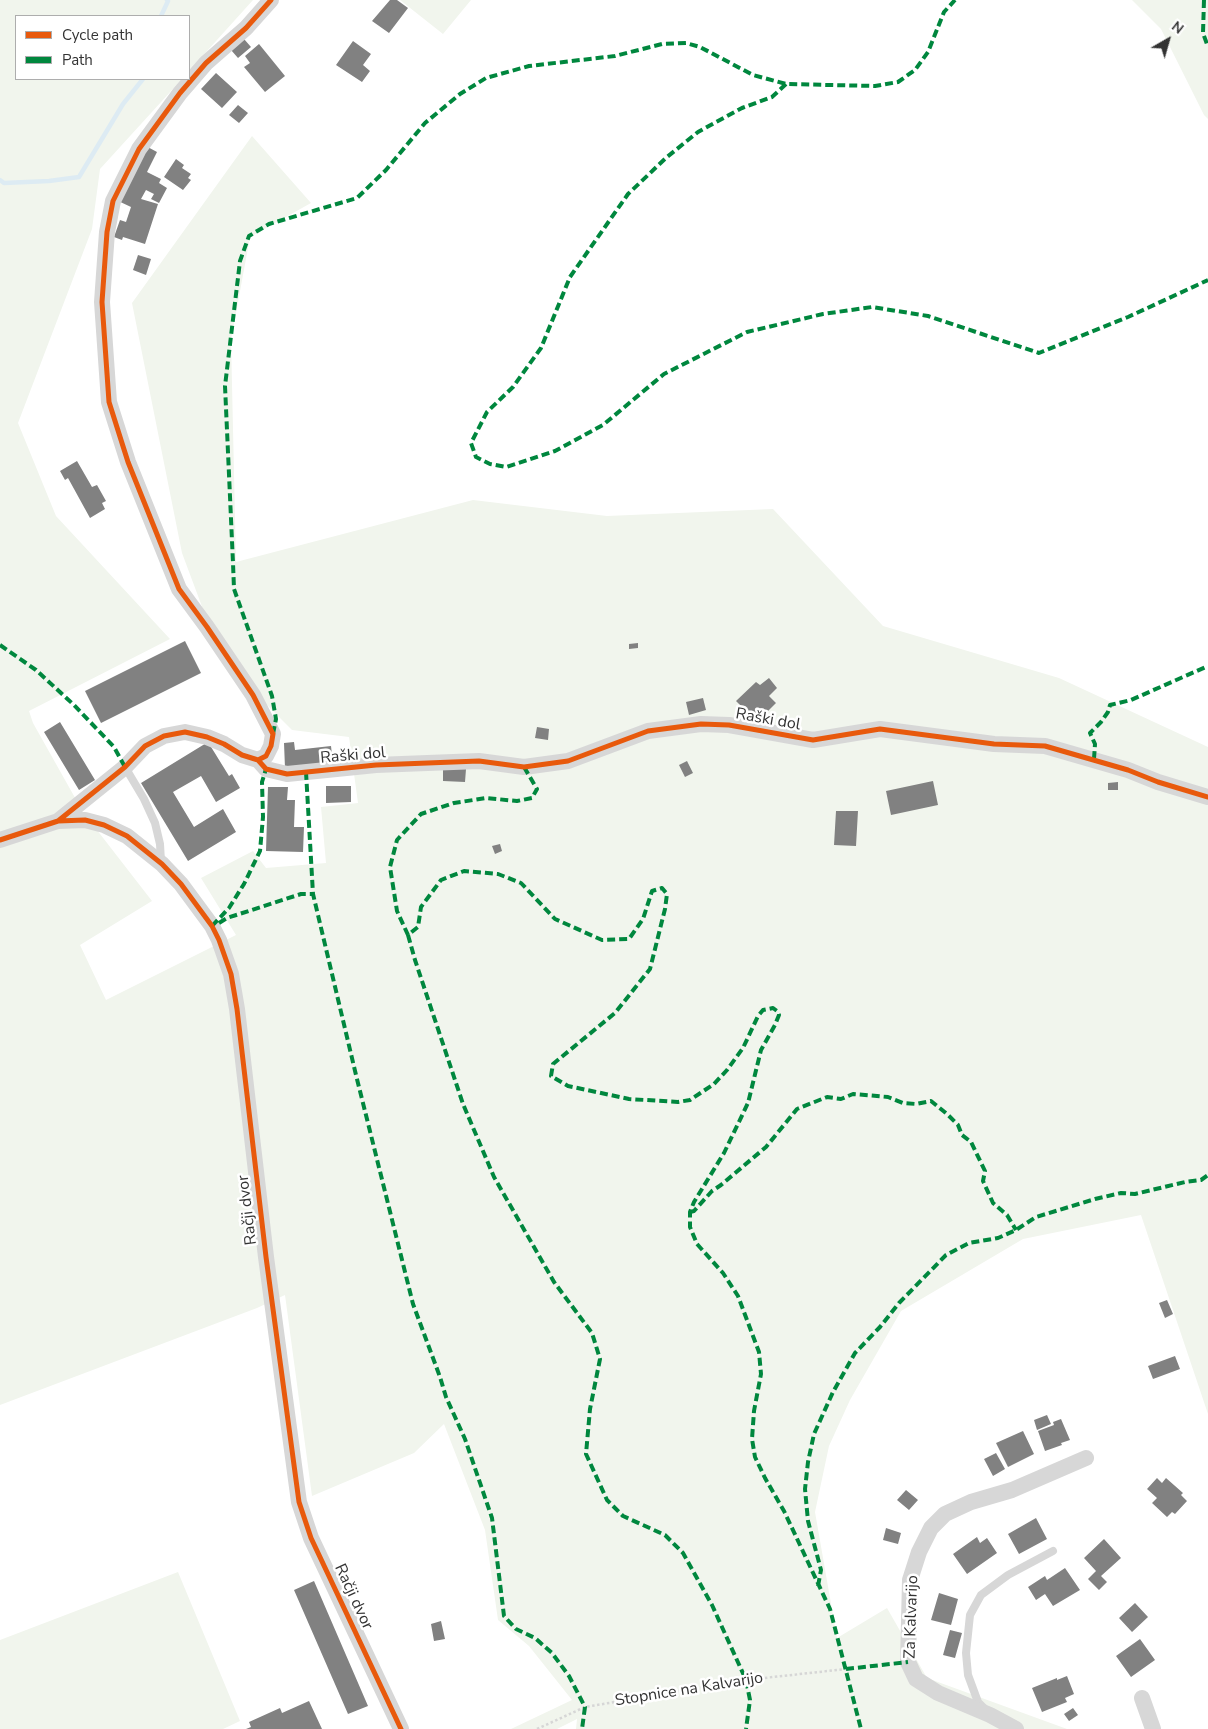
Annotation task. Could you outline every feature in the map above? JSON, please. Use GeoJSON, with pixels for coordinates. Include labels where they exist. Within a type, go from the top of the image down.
{"type":"FeatureCollection","features":[{"type":"Feature","properties":{"kind":"street"},"geometry":{"type":"LineString","coordinates":[[258,760],[266,756],[271,746],[273,734],[253,696],[180,589],[128,462],[110,402],[102,302],[107,232],[113,201],[139,149],[180,93],[206,63],[246,28],[271,0]]}},
{"type":"Feature","properties":{"kind":"street","name":"Raški dol"},"geometry":{"type":"LineString","coordinates":[[58,820],[125,767],[145,746],[164,736],[185,732],[207,736],[242,755],[258,760],[266,769],[287,774],[376,765],[479,761],[524,767],[568,761],[648,731],[701,724],[728,724],[772,734],[814,740],[880,729],[994,744],[1044,746],[1074,753],[1208,797]]}},
{"type":"Feature","properties":{"kind":"street","name":"Račji dvor"},"geometry":{"type":"LineString","coordinates":[[0,840],[58,820],[85,820],[104,825],[127,836],[162,864],[181,884],[212,926],[219,940],[231,974],[237,1009],[265,1247],[299,1502],[312,1538],[401,1729]]}},
{"type":"Feature","properties":{"kind":"street","name":"Za Kalvarijo"},"geometry":{"type":"LineString","coordinates":[[1016,1729],[990,1715],[938,1693],[916,1679],[908,1662],[910,1580],[919,1552],[931,1528],[945,1514],[971,1502],[1012,1490],[1086,1458]]}},
{"type":"Feature","properties":{"kind":"street"},"geometry":{"type":"LineString","coordinates":[[1142,1698],[1153,1729]]}},
{"type":"Feature","properties":{"kind":"lane"},"geometry":{"type":"LineString","coordinates":[[125,767],[155,823],[162,864]]}},
{"type":"Feature","properties":{"kind":"lane"},"geometry":{"type":"LineString","coordinates":[[990,1715],[978,1702],[968,1675],[966,1653],[970,1615],[981,1595],[1001,1580],[1053,1551]]}},
{"type":"Feature","properties":{"kind":"shaded area"},"geometry":{"type":"Polygon","coordinates":[[[0,0],[253,0],[190,70],[190,15],[15,15],[15,80],[181,80],[100,169],[92,229],[18,423],[56,516],[170,639],[29,711],[33,723],[83,812],[152,901],[80,945],[106,1000],[236,935],[201,878],[253,851],[266,868],[326,863],[321,807],[358,803],[349,737],[292,730],[250,688],[207,620],[182,553],[132,303],[252,136],[311,203],[250,237],[231,340],[236,562],[473,500],[607,516],[773,509],[883,626],[1059,678],[1208,747],[1208,1414],[1141,1215],[1023,1239],[901,1311],[850,1400],[829,1446],[815,1512],[837,1638],[887,1608],[927,1678],[1067,1729],[576,1729],[577,1719],[557,1729],[511,1729],[572,1700],[529,1646],[498,1620],[485,1530],[444,1424],[414,1453],[312,1496],[285,1295],[257,1308],[0,1405],[0,0]]]}},
{"type":"Feature","properties":{"kind":"shaded area"},"geometry":{"type":"Polygon","coordinates":[[[400,0],[471,0],[443,34],[400,0]]]}},
{"type":"Feature","properties":{"kind":"shaded area"},"geometry":{"type":"Polygon","coordinates":[[[1132,0],[1208,0],[1208,119],[1204,115],[1161,29],[1132,0]]]}},
{"type":"Feature","properties":{"kind":"shaded area"},"geometry":{"type":"Polygon","coordinates":[[[178,1572],[240,1721],[223,1729],[0,1729],[0,1640],[178,1572]]]}},
{"type":"Feature","properties":{"kind":"building"},"geometry":{"type":"Polygon","coordinates":[[[390,0],[397,0],[408,8],[389,33],[372,21],[390,0]]]}},
{"type":"Feature","properties":{"kind":"building"},"geometry":{"type":"Polygon","coordinates":[[[244,39],[251,47],[238,58],[231,50],[244,39]]]}},
{"type":"Feature","properties":{"kind":"building"},"geometry":{"type":"Polygon","coordinates":[[[353,41],[371,54],[363,65],[370,71],[362,82],[336,65],[353,41]]]}},
{"type":"Feature","properties":{"kind":"building"},"geometry":{"type":"Polygon","coordinates":[[[259,44],[285,76],[265,92],[244,67],[250,63],[245,56],[259,44]]]}},
{"type":"Feature","properties":{"kind":"building"},"geometry":{"type":"Polygon","coordinates":[[[216,73],[237,92],[222,108],[201,89],[216,73]]]}},
{"type":"Feature","properties":{"kind":"building"},"geometry":{"type":"Polygon","coordinates":[[[238,105],[248,113],[239,123],[229,115],[238,105]]]}},
{"type":"Feature","properties":{"kind":"building"},"geometry":{"type":"Polygon","coordinates":[[[144,145],[157,152],[147,172],[161,179],[159,183],[167,188],[159,203],[151,199],[154,194],[146,190],[141,199],[158,204],[145,244],[123,237],[122,240],[114,237],[120,220],[126,222],[131,207],[114,199],[144,145]]]}},
{"type":"Feature","properties":{"kind":"building"},"geometry":{"type":"Polygon","coordinates":[[[176,159],[184,165],[182,168],[191,174],[188,178],[191,180],[183,190],[164,177],[176,159]]]}},
{"type":"Feature","properties":{"kind":"building"},"geometry":{"type":"Polygon","coordinates":[[[138,255],[151,259],[146,275],[133,270],[138,255]]]}},
{"type":"Feature","properties":{"kind":"building"},"geometry":{"type":"Polygon","coordinates":[[[77,461],[92,487],[97,485],[106,501],[102,503],[105,509],[90,518],[68,478],[65,480],[60,471],[77,461]]]}},
{"type":"Feature","properties":{"kind":"building"},"geometry":{"type":"Polygon","coordinates":[[[185,641],[201,673],[101,723],[85,691],[185,641]]]}},
{"type":"Feature","properties":{"kind":"building"},"geometry":{"type":"Polygon","coordinates":[[[638,643],[638,648],[629,649],[629,644],[638,643]]]}},
{"type":"Feature","properties":{"kind":"building"},"geometry":{"type":"Polygon","coordinates":[[[769,678],[777,688],[769,696],[776,703],[757,722],[736,701],[756,682],[760,685],[769,678]]]}},
{"type":"Feature","properties":{"kind":"building"},"geometry":{"type":"Polygon","coordinates":[[[703,698],[706,710],[689,715],[686,702],[703,698]]]}},
{"type":"Feature","properties":{"kind":"building"},"geometry":{"type":"Polygon","coordinates":[[[60,722],[95,780],[79,790],[44,732],[60,722]]]}},
{"type":"Feature","properties":{"kind":"building"},"geometry":{"type":"Polygon","coordinates":[[[537,727],[549,729],[548,740],[535,738],[537,727]]]}},
{"type":"Feature","properties":{"kind":"building"},"geometry":{"type":"Polygon","coordinates":[[[208,742],[229,776],[232,774],[240,788],[216,802],[201,776],[173,792],[194,827],[223,809],[236,832],[188,861],[141,783],[208,742]]]}},
{"type":"Feature","properties":{"kind":"building"},"geometry":{"type":"Polygon","coordinates":[[[294,742],[295,750],[331,746],[333,764],[285,768],[284,743],[294,742]]]}},
{"type":"Feature","properties":{"kind":"building"},"geometry":{"type":"Polygon","coordinates":[[[687,761],[693,773],[685,777],[679,765],[687,761]]]}},
{"type":"Feature","properties":{"kind":"building"},"geometry":{"type":"Polygon","coordinates":[[[443,768],[466,769],[465,782],[443,781],[443,768]]]}},
{"type":"Feature","properties":{"kind":"building"},"geometry":{"type":"Polygon","coordinates":[[[933,781],[938,805],[891,815],[886,791],[933,781]]]}},
{"type":"Feature","properties":{"kind":"building"},"geometry":{"type":"Polygon","coordinates":[[[1118,782],[1118,790],[1108,790],[1108,783],[1118,782]]]}},
{"type":"Feature","properties":{"kind":"building"},"geometry":{"type":"Polygon","coordinates":[[[326,786],[351,786],[351,802],[326,803],[326,786]]]}},
{"type":"Feature","properties":{"kind":"building"},"geometry":{"type":"Polygon","coordinates":[[[268,787],[288,787],[287,800],[295,800],[294,827],[304,827],[303,852],[266,851],[268,787]]]}},
{"type":"Feature","properties":{"kind":"building"},"geometry":{"type":"Polygon","coordinates":[[[836,811],[858,811],[856,846],[834,845],[836,811]]]}},
{"type":"Feature","properties":{"kind":"building"},"geometry":{"type":"Polygon","coordinates":[[[500,844],[502,851],[495,854],[492,846],[500,844]]]}},
{"type":"Feature","properties":{"kind":"building"},"geometry":{"type":"Polygon","coordinates":[[[1167,1300],[1173,1314],[1165,1318],[1159,1303],[1167,1300]]]}},
{"type":"Feature","properties":{"kind":"building"},"geometry":{"type":"Polygon","coordinates":[[[1175,1356],[1180,1369],[1153,1379],[1148,1366],[1175,1356]]]}},
{"type":"Feature","properties":{"kind":"building"},"geometry":{"type":"Polygon","coordinates":[[[1047,1415],[1051,1424],[1037,1430],[1034,1420],[1047,1415]]]}},
{"type":"Feature","properties":{"kind":"building"},"geometry":{"type":"Polygon","coordinates":[[[1061,1419],[1070,1440],[1045,1451],[1038,1431],[1054,1425],[1053,1422],[1061,1419]]]}},
{"type":"Feature","properties":{"kind":"building"},"geometry":{"type":"Polygon","coordinates":[[[1023,1431],[1034,1454],[1008,1467],[996,1443],[1023,1431]]]}},
{"type":"Feature","properties":{"kind":"building"},"geometry":{"type":"Polygon","coordinates":[[[996,1453],[1005,1469],[993,1476],[984,1459],[996,1453]]]}},
{"type":"Feature","properties":{"kind":"building"},"geometry":{"type":"Polygon","coordinates":[[[1157,1478],[1162,1483],[1166,1478],[1183,1493],[1181,1495],[1187,1501],[1175,1514],[1172,1512],[1167,1517],[1152,1503],[1157,1498],[1147,1489],[1157,1478]]]}},
{"type":"Feature","properties":{"kind":"building"},"geometry":{"type":"Polygon","coordinates":[[[906,1490],[918,1500],[909,1510],[897,1500],[906,1490]]]}},
{"type":"Feature","properties":{"kind":"building"},"geometry":{"type":"Polygon","coordinates":[[[1036,1518],[1047,1539],[1019,1554],[1008,1534],[1036,1518]]]}},
{"type":"Feature","properties":{"kind":"building"},"geometry":{"type":"Polygon","coordinates":[[[886,1528],[901,1533],[898,1544],[883,1540],[886,1528]]]}},
{"type":"Feature","properties":{"kind":"building"},"geometry":{"type":"Polygon","coordinates":[[[977,1537],[980,1543],[987,1538],[997,1553],[967,1574],[953,1554],[977,1537]]]}},
{"type":"Feature","properties":{"kind":"building"},"geometry":{"type":"Polygon","coordinates":[[[1104,1539],[1121,1558],[1101,1576],[1107,1582],[1099,1590],[1088,1579],[1096,1571],[1084,1558],[1104,1539]]]}},
{"type":"Feature","properties":{"kind":"building"},"geometry":{"type":"Polygon","coordinates":[[[1065,1568],[1080,1590],[1053,1606],[1045,1594],[1036,1600],[1028,1587],[1045,1576],[1047,1580],[1065,1568]]]}},
{"type":"Feature","properties":{"kind":"building"},"geometry":{"type":"Polygon","coordinates":[[[314,1581],[368,1706],[348,1714],[294,1590],[314,1581]]]}},
{"type":"Feature","properties":{"kind":"building"},"geometry":{"type":"Polygon","coordinates":[[[939,1593],[958,1599],[951,1625],[931,1620],[939,1593]]]}},
{"type":"Feature","properties":{"kind":"building"},"geometry":{"type":"Polygon","coordinates":[[[1135,1603],[1148,1617],[1132,1632],[1119,1618],[1135,1603]]]}},
{"type":"Feature","properties":{"kind":"building"},"geometry":{"type":"Polygon","coordinates":[[[441,1621],[445,1639],[434,1641],[431,1624],[441,1621]]]}},
{"type":"Feature","properties":{"kind":"building"},"geometry":{"type":"Polygon","coordinates":[[[950,1630],[962,1633],[955,1658],[943,1655],[950,1630]]]}},
{"type":"Feature","properties":{"kind":"building"},"geometry":{"type":"Polygon","coordinates":[[[1140,1639],[1155,1660],[1131,1677],[1116,1656],[1140,1639]]]}},
{"type":"Feature","properties":{"kind":"building"},"geometry":{"type":"Polygon","coordinates":[[[1067,1676],[1074,1694],[1065,1698],[1067,1702],[1042,1712],[1032,1688],[1067,1676]]]}},
{"type":"Feature","properties":{"kind":"building"},"geometry":{"type":"Polygon","coordinates":[[[309,1701],[322,1729],[246,1729],[251,1727],[249,1722],[280,1708],[282,1713],[309,1701]]]}},
{"type":"Feature","properties":{"kind":"building"},"geometry":{"type":"Polygon","coordinates":[[[1073,1708],[1078,1715],[1069,1721],[1064,1714],[1073,1708]]]}},
{"type":"Feature","properties":{"kind":"waterway"},"geometry":{"type":"LineString","coordinates":[[161,15],[167,0]]}},
{"type":"Feature","properties":{"kind":"waterway"},"geometry":{"type":"LineString","coordinates":[[0,180],[4,183],[49,181],[79,177],[123,104],[142,80]]}},
{"type":"Feature","properties":{"kind":"marked path"},"geometry":{"type":"LineString","coordinates":[[273,734],[276,719],[272,696],[234,589],[225,386],[240,261],[249,236],[269,224],[357,198],[386,170],[425,123],[460,94],[486,78],[529,66],[615,56],[662,44],[686,43],[700,47],[753,75],[786,84],[875,86],[898,82],[915,70],[928,52],[944,12],[955,0]]}},
{"type":"Feature","properties":{"kind":"marked path"},"geometry":{"type":"LineString","coordinates":[[1204,0],[1203,33],[1208,47]]}},
{"type":"Feature","properties":{"kind":"marked path"},"geometry":{"type":"LineString","coordinates":[[786,84],[772,97],[742,108],[698,132],[667,157],[628,194],[570,277],[541,348],[513,387],[487,412],[471,443],[476,457],[490,464],[506,467],[555,451],[603,425],[664,374],[747,332],[823,314],[872,307],[928,316],[1039,353],[1128,317],[1208,280]]}},
{"type":"Feature","properties":{"kind":"marked path"},"geometry":{"type":"LineString","coordinates":[[0,645],[36,670],[74,705],[114,747],[125,767]]}},
{"type":"Feature","properties":{"kind":"marked path"},"geometry":{"type":"LineString","coordinates":[[1094,759],[1095,744],[1090,733],[1101,722],[1108,712],[1110,705],[1131,700],[1208,666]]}},
{"type":"Feature","properties":{"kind":"marked path"},"geometry":{"type":"LineString","coordinates":[[524,767],[537,789],[532,798],[517,801],[486,798],[454,803],[421,814],[397,840],[390,867],[397,911],[408,935],[418,927],[421,907],[441,880],[464,871],[498,874],[521,883],[555,919],[602,940],[629,939],[643,919],[652,891],[662,888],[667,894],[665,909],[650,969],[615,1013],[553,1064],[551,1076],[568,1086],[629,1099],[678,1102],[690,1100],[714,1084],[727,1070],[743,1048],[758,1016],[763,1010],[773,1008],[777,1011],[779,1015],[775,1025],[761,1050],[748,1103],[724,1153],[694,1202],[690,1212],[690,1227],[697,1244],[723,1273],[738,1296],[759,1352],[761,1374],[754,1411],[752,1439],[755,1457],[784,1511],[830,1609],[861,1729]]}},
{"type":"Feature","properties":{"kind":"marked path"},"geometry":{"type":"LineString","coordinates":[[212,926],[229,908],[244,884],[260,851],[263,817],[262,782],[266,769]]}},
{"type":"Feature","properties":{"kind":"marked path"},"geometry":{"type":"LineString","coordinates":[[306,772],[313,894],[413,1304],[446,1397],[465,1439],[492,1518],[504,1616],[516,1629],[535,1638],[552,1653],[569,1676],[585,1707],[582,1729]]}},
{"type":"Feature","properties":{"kind":"marked path"},"geometry":{"type":"LineString","coordinates":[[219,923],[227,918],[301,894],[313,894]]}},
{"type":"Feature","properties":{"kind":"marked path"},"geometry":{"type":"LineString","coordinates":[[408,935],[463,1104],[494,1177],[554,1282],[592,1333],[600,1359],[590,1409],[586,1454],[607,1500],[623,1516],[665,1535],[683,1553],[712,1605],[746,1680],[750,1700],[746,1729]]}},
{"type":"Feature","properties":{"kind":"marked path"},"geometry":{"type":"LineString","coordinates":[[690,1212],[694,1211],[712,1191],[766,1147],[797,1109],[827,1097],[841,1099],[853,1094],[888,1097],[903,1103],[916,1104],[931,1101],[947,1114],[958,1125],[962,1135],[971,1142],[985,1171],[983,1181],[993,1203],[1007,1215],[1016,1230]]}},
{"type":"Feature","properties":{"kind":"marked path"},"geometry":{"type":"LineString","coordinates":[[818,1586],[821,1570],[808,1521],[805,1489],[814,1434],[833,1392],[855,1353],[880,1327],[899,1303],[946,1255],[969,1243],[998,1238],[1016,1230],[1036,1217],[1095,1199],[1121,1193],[1135,1194],[1201,1180],[1208,1175]]}},
{"type":"Feature","properties":{"kind":"marked path"},"geometry":{"type":"LineString","coordinates":[[846,1669],[908,1662]]}},
{"type":"Feature","properties":{"kind":"cycle path"},"geometry":{"type":"LineString","coordinates":[[58,821],[125,767],[145,746],[164,736],[185,732],[207,737],[224,744],[242,755],[258,760],[266,756],[271,746],[273,734],[253,695],[179,589],[128,462],[109,402],[102,302],[107,232],[113,201],[139,149],[180,93],[206,63],[246,28],[271,0]]}},
{"type":"Feature","properties":{"kind":"cycle path"},"geometry":{"type":"LineString","coordinates":[[258,760],[266,769],[287,774],[376,765],[479,761],[524,767],[568,761],[648,731],[701,724],[729,725],[813,740],[880,729],[994,744],[1045,746],[1128,770],[1158,782],[1208,797]]}},
{"type":"Feature","properties":{"kind":"cycle path"},"geometry":{"type":"LineString","coordinates":[[0,840],[58,821],[85,820],[104,825],[127,836],[162,864],[181,884],[212,926],[219,940],[231,974],[237,1009],[266,1257],[299,1502],[311,1538],[401,1729]]}}]}
